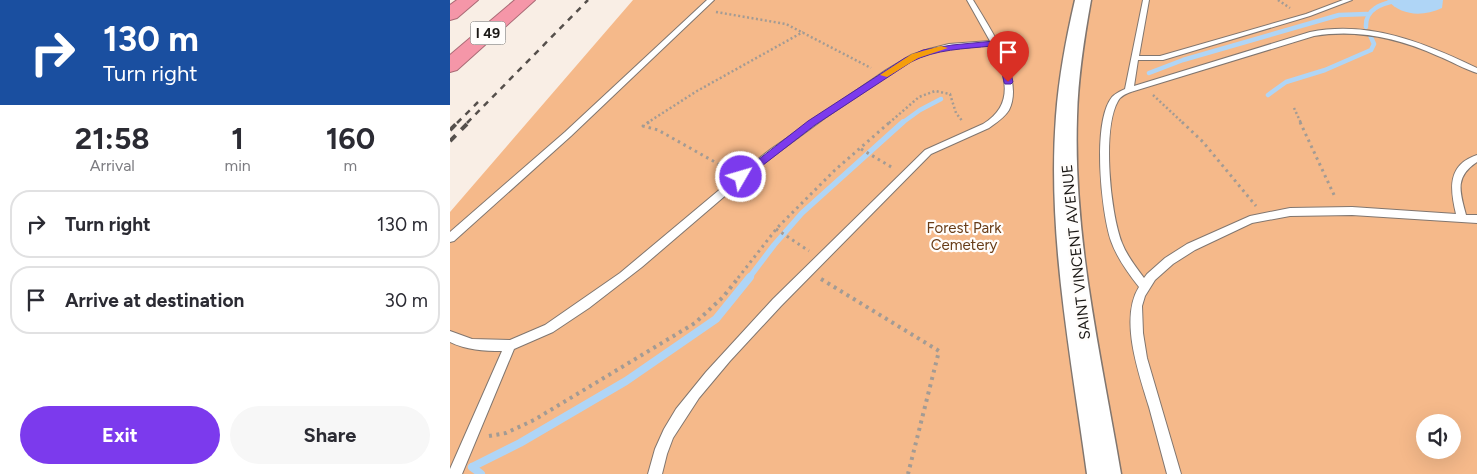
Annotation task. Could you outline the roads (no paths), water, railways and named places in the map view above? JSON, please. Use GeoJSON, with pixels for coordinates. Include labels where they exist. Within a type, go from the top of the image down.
{"type":"FeatureCollection","features":[{"type":"Feature","properties":{"kind":"highway","name":"I 49"},"geometry":{"type":"LineString","coordinates":[[450,14],[469,0]]}},
{"type":"Feature","properties":{"kind":"highway","name":"I 49"},"geometry":{"type":"LineString","coordinates":[[450,66],[526,0]]}},
{"type":"Feature","properties":{"kind":"street","name":"SAINT VINCENT AVENUE"},"geometry":{"type":"LineString","coordinates":[[1083,0],[1073,48],[1067,100],[1067,176],[1076,279],[1104,474]]}},
{"type":"Feature","properties":{"kind":"lane"},"geometry":{"type":"LineString","coordinates":[[450,238],[568,134],[711,0]]}},
{"type":"Feature","properties":{"kind":"lane"},"geometry":{"type":"LineString","coordinates":[[655,474],[657,457],[665,440],[690,402],[741,341],[808,270],[904,175],[936,147],[993,122],[1000,116],[1008,101],[1007,73],[994,44],[970,0]]}},
{"type":"Feature","properties":{"kind":"lane"},"geometry":{"type":"LineString","coordinates":[[1129,90],[1146,0]]}},
{"type":"Feature","properties":{"kind":"lane"},"geometry":{"type":"LineString","coordinates":[[1135,58],[1160,58],[1308,15],[1349,0]]}},
{"type":"Feature","properties":{"kind":"lane"},"geometry":{"type":"LineString","coordinates":[[1144,286],[1120,250],[1114,236],[1105,170],[1106,128],[1113,102],[1119,95],[1129,90],[1313,34],[1338,30],[1365,31],[1391,36],[1477,71]]}},
{"type":"Feature","properties":{"kind":"lane"},"geometry":{"type":"LineString","coordinates":[[450,336],[468,344],[481,346],[510,345],[529,340],[613,284],[741,177],[812,123],[885,75],[915,56],[930,50],[994,44]]}},
{"type":"Feature","properties":{"kind":"lane"},"geometry":{"type":"LineString","coordinates":[[1462,218],[1455,188],[1456,177],[1463,168],[1477,158]]}},
{"type":"Feature","properties":{"kind":"lane"},"geometry":{"type":"LineString","coordinates":[[1174,474],[1139,347],[1137,306],[1144,286],[1160,268],[1179,253],[1250,220],[1264,216],[1290,212],[1342,211],[1477,219]]}},
{"type":"Feature","properties":{"kind":"lane"},"geometry":{"type":"LineString","coordinates":[[455,474],[510,345]]}},
{"type":"Feature","properties":{"kind":"water"},"geometry":{"type":"Polygon","coordinates":[[[1387,0],[1443,0],[1442,8],[1420,14],[1406,12],[1387,0]]]}},
{"type":"Feature","properties":{"kind":"waterway"},"geometry":{"type":"LineString","coordinates":[[1366,27],[1366,21],[1371,11],[1381,5],[1398,0]]}},
{"type":"Feature","properties":{"kind":"waterway"},"geometry":{"type":"LineString","coordinates":[[1149,73],[1183,60],[1339,15],[1367,14]]}},
{"type":"Feature","properties":{"kind":"waterway"},"geometry":{"type":"LineString","coordinates":[[1268,95],[1286,82],[1325,70],[1371,50],[1374,44],[1370,35]]}},
{"type":"Feature","properties":{"kind":"waterway"},"geometry":{"type":"LineString","coordinates":[[902,123],[920,110],[941,99]]}},
{"type":"Feature","properties":{"kind":"waterway"},"geometry":{"type":"LineString","coordinates":[[749,278],[802,213],[903,122]]}},
{"type":"Feature","properties":{"kind":"waterway"},"geometry":{"type":"LineString","coordinates":[[481,474],[472,467],[520,443],[626,381],[716,319],[750,277]]}},
{"type":"Feature","properties":{"kind":"railway"},"geometry":{"type":"LineString","coordinates":[[467,123],[588,0]]}},
{"type":"Feature","properties":{"kind":"railway"},"geometry":{"type":"LineString","coordinates":[[450,130],[478,102]]}},
{"type":"Feature","properties":{"kind":"railway"},"geometry":{"type":"LineString","coordinates":[[450,141],[469,122]]}},
{"type":"Feature","properties":{"kind":"park label","name":"Forest Park Cemetery"},"geometry":{"type":"Point","coordinates":[964,236]}}]}
